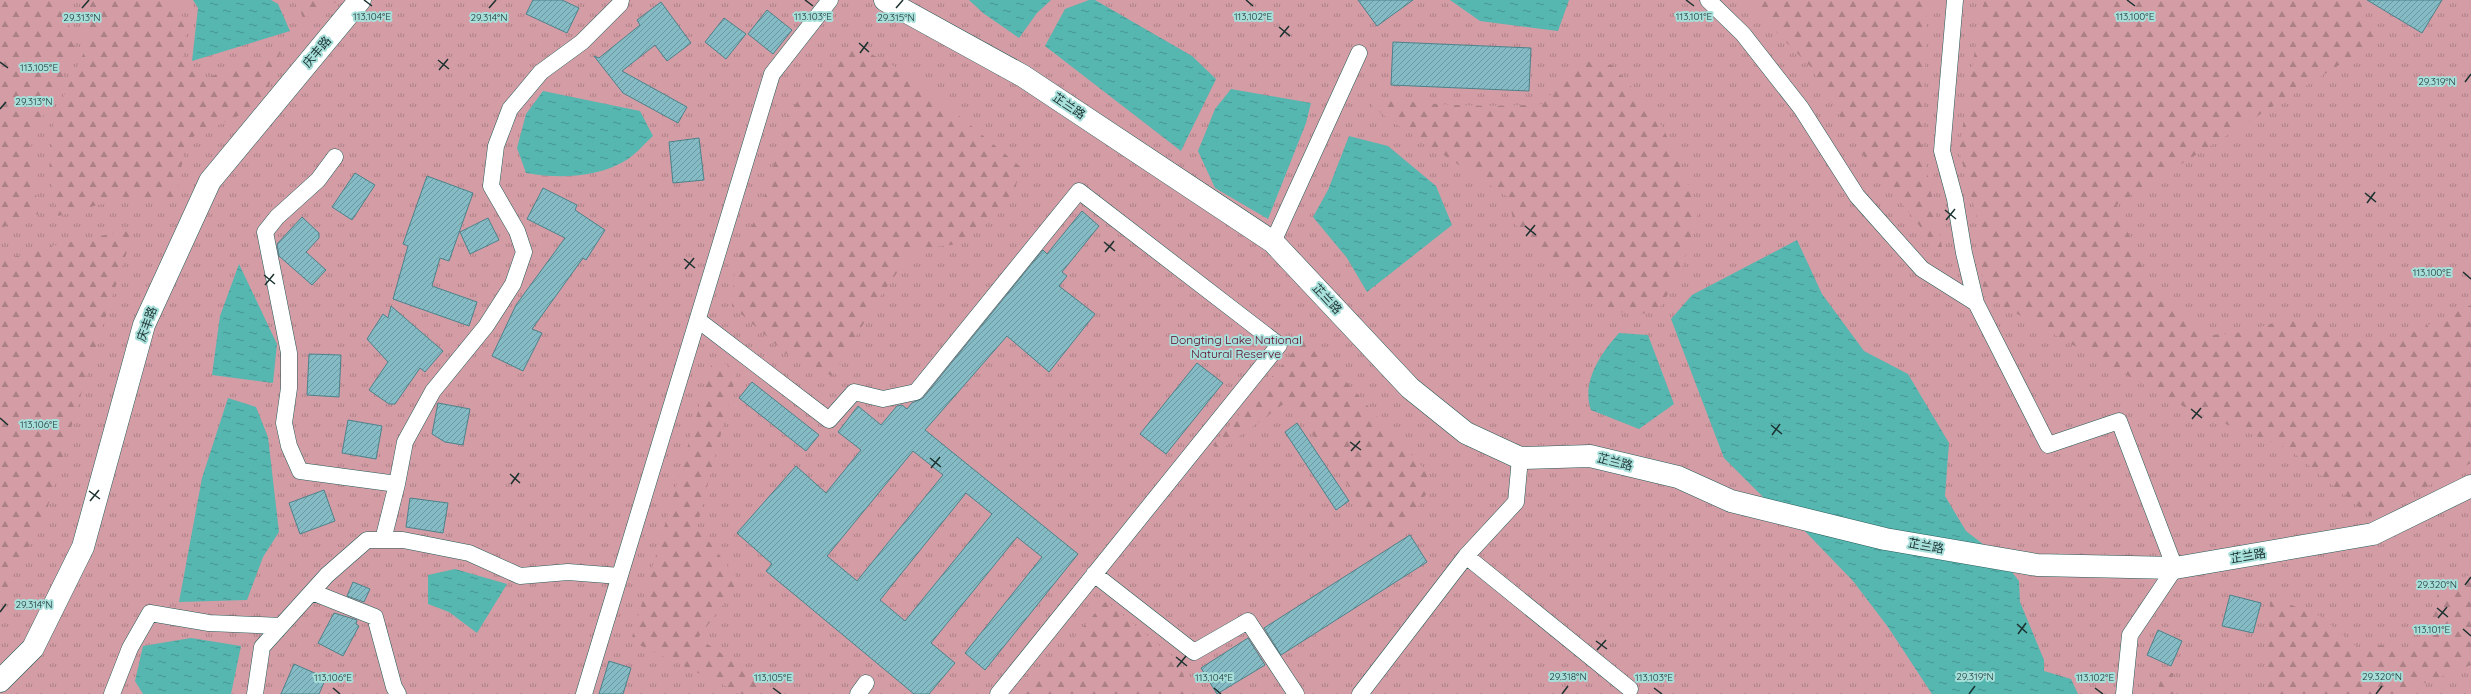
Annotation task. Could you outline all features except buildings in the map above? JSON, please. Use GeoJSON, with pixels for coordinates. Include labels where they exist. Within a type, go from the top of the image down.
{"type":"FeatureCollection","features":[{"type":"Feature","properties":{"kind":"street","name":"庆丰路"},"geometry":{"type":"LineString","coordinates":[[0,681],[33,648],[83,547],[144,324],[210,181],[360,0]]}},
{"type":"Feature","properties":{"kind":"street"},"geometry":{"type":"LineString","coordinates":[[383,540],[398,484],[405,442],[433,391],[486,326],[513,284],[524,252],[516,230],[491,186],[496,146],[510,109],[541,72],[582,42],[620,4],[621,0]]}},
{"type":"Feature","properties":{"kind":"street"},"geometry":{"type":"LineString","coordinates":[[584,694],[772,74],[830,0]]}},
{"type":"Feature","properties":{"kind":"street","name":"芷兰路"},"geometry":{"type":"LineString","coordinates":[[885,0],[1023,76],[1273,242],[1410,388],[1466,433],[1520,458],[1590,456],[1678,477],[1731,501],[1878,537],[2037,565],[2175,568],[2373,534],[2471,486]]}},
{"type":"Feature","properties":{"kind":"street"},"geometry":{"type":"LineString","coordinates":[[1708,0],[1752,47],[1801,108],[1857,196],[1922,270],[1976,303]]}},
{"type":"Feature","properties":{"kind":"street"},"geometry":{"type":"LineString","coordinates":[[1955,0],[1942,151],[1955,199],[1964,253],[1976,303],[2048,445],[2119,421],[2175,568],[2130,635],[2124,694]]}},
{"type":"Feature","properties":{"kind":"street"},"geometry":{"type":"LineString","coordinates":[[1273,242],[1359,53]]}},
{"type":"Feature","properties":{"kind":"street"},"geometry":{"type":"LineString","coordinates":[[336,157],[318,180],[277,217],[265,232],[290,353],[289,388],[284,423],[289,446],[300,472],[398,484]]}},
{"type":"Feature","properties":{"kind":"street"},"geometry":{"type":"LineString","coordinates":[[698,320],[830,420],[854,392],[884,399],[916,392],[1079,191],[1279,345],[998,694]]}},
{"type":"Feature","properties":{"kind":"street"},"geometry":{"type":"LineString","coordinates":[[1360,694],[1466,556],[1516,502],[1520,458]]}},
{"type":"Feature","properties":{"kind":"street"},"geometry":{"type":"LineString","coordinates":[[255,694],[262,647],[327,575],[367,540],[403,540],[469,553],[520,576],[568,572],[620,576]]}},
{"type":"Feature","properties":{"kind":"street"},"geometry":{"type":"LineString","coordinates":[[1466,556],[1630,689]]}},
{"type":"Feature","properties":{"kind":"street"},"geometry":{"type":"LineString","coordinates":[[1094,574],[1194,652],[1248,621],[1296,694]]}},
{"type":"Feature","properties":{"kind":"street"},"geometry":{"type":"LineString","coordinates":[[312,592],[375,617],[394,687],[398,694]]}},
{"type":"Feature","properties":{"kind":"street"},"geometry":{"type":"LineString","coordinates":[[112,694],[130,648],[150,613],[209,623],[281,626]]}},
{"type":"Feature","properties":{"kind":"green space","name":"Dongting Lake National Natural Reserve"},"geometry":{"type":"Polygon","coordinates":[[[0,0],[2471,0],[2471,694],[0,694],[0,0]]]}},
{"type":"Feature","properties":{"kind":"green space"},"geometry":{"type":"Polygon","coordinates":[[[0,0],[53,0],[65,13],[75,44],[59,84],[31,141],[38,214],[0,228],[0,0]]]}},
{"type":"Feature","properties":{"kind":"green space"},"geometry":{"type":"Polygon","coordinates":[[[82,0],[175,0],[187,26],[182,63],[207,78],[282,48],[262,105],[186,140],[176,199],[123,198],[58,216],[49,172],[54,117],[86,48],[82,0]]]}},
{"type":"Feature","properties":{"kind":"green space"},"geometry":{"type":"Polygon","coordinates":[[[293,0],[340,0],[304,18],[293,0]]]}},
{"type":"Feature","properties":{"kind":"green space"},"geometry":{"type":"Polygon","coordinates":[[[1744,0],[1934,0],[1927,16],[1922,146],[1944,257],[1861,152],[1811,67],[1744,0]]]}},
{"type":"Feature","properties":{"kind":"green space"},"geometry":{"type":"Polygon","coordinates":[[[1985,0],[2366,0],[2358,14],[2387,35],[2116,205],[2152,289],[2211,335],[2244,332],[2293,317],[2324,322],[2347,343],[2401,338],[2471,305],[2471,463],[2370,516],[2289,449],[2190,410],[1983,295],[1981,233],[1959,150],[1981,12],[1985,0]]]}},
{"type":"Feature","properties":{"kind":"green space"},"geometry":{"type":"Polygon","coordinates":[[[855,45],[910,75],[1023,169],[1008,202],[960,244],[914,249],[879,298],[832,376],[788,355],[732,306],[735,266],[764,198],[789,114],[822,65],[855,45]]]}},
{"type":"Feature","properties":{"kind":"green space"},"geometry":{"type":"Polygon","coordinates":[[[1579,60],[1612,65],[1655,114],[1678,157],[1698,213],[1681,271],[1661,306],[1640,315],[1606,310],[1549,260],[1514,223],[1508,197],[1390,120],[1371,105],[1371,97],[1456,105],[1500,106],[1543,104],[1579,60]]]}},
{"type":"Feature","properties":{"kind":"green space"},"geometry":{"type":"Polygon","coordinates":[[[134,230],[87,374],[46,513],[0,601],[0,262],[33,251],[134,230]]]}},
{"type":"Feature","properties":{"kind":"green space"},"geometry":{"type":"Polygon","coordinates":[[[1306,337],[1426,471],[1430,488],[1402,532],[1386,532],[1364,508],[1289,400],[1219,451],[1213,445],[1306,337]]]}},
{"type":"Feature","properties":{"kind":"green space"},"geometry":{"type":"Polygon","coordinates":[[[714,356],[737,372],[697,526],[740,582],[698,638],[727,657],[758,684],[753,694],[742,694],[631,641],[714,356]]]}},
{"type":"Feature","properties":{"kind":"green space"},"geometry":{"type":"Polygon","coordinates":[[[2471,574],[2471,665],[2409,689],[2409,694],[2267,694],[2270,597],[2320,616],[2358,648],[2384,645],[2402,659],[2424,636],[2439,591],[2471,574]]]}},
{"type":"Feature","properties":{"kind":"green space"},"geometry":{"type":"Polygon","coordinates":[[[1106,601],[1178,661],[1191,694],[1024,694],[1106,601]]]}},
{"type":"Feature","properties":{"kind":"green space"},"geometry":{"type":"Polygon","coordinates":[[[2173,673],[2174,694],[2157,694],[2161,674],[2173,673]]]}},
{"type":"Feature","properties":{"kind":"water"},"geometry":{"type":"Polygon","coordinates":[[[193,0],[271,0],[278,4],[290,31],[192,61],[198,8],[193,0]]]}},
{"type":"Feature","properties":{"kind":"water"},"geometry":{"type":"Polygon","coordinates":[[[969,0],[1051,0],[1037,13],[1019,38],[983,13],[969,0]]]}},
{"type":"Feature","properties":{"kind":"water"},"geometry":{"type":"Polygon","coordinates":[[[1089,0],[1095,0],[1192,56],[1216,79],[1181,151],[1045,46],[1065,9],[1089,0]]]}},
{"type":"Feature","properties":{"kind":"water"},"geometry":{"type":"Polygon","coordinates":[[[1450,0],[1569,0],[1558,31],[1480,21],[1450,0]]]}},
{"type":"Feature","properties":{"kind":"water"},"geometry":{"type":"Polygon","coordinates":[[[1231,89],[1311,103],[1306,123],[1268,219],[1215,188],[1198,151],[1215,109],[1231,89]]]}},
{"type":"Feature","properties":{"kind":"water"},"geometry":{"type":"Polygon","coordinates":[[[543,91],[640,111],[653,136],[628,159],[604,170],[565,176],[526,173],[517,148],[526,114],[543,91]]]}},
{"type":"Feature","properties":{"kind":"water"},"geometry":{"type":"Polygon","coordinates":[[[1349,136],[1388,146],[1436,186],[1452,225],[1367,292],[1347,258],[1313,217],[1328,190],[1349,136]]]}},
{"type":"Feature","properties":{"kind":"water"},"geometry":{"type":"Polygon","coordinates":[[[1797,240],[1822,294],[1864,351],[1908,374],[1949,443],[1945,496],[1966,531],[2001,558],[2019,581],[2020,602],[2044,660],[2044,671],[2071,679],[2078,694],[1932,694],[1888,627],[1853,581],[1799,525],[1764,498],[1724,458],[1671,319],[1692,295],[1797,240]]]}},
{"type":"Feature","properties":{"kind":"water"},"geometry":{"type":"Polygon","coordinates":[[[239,264],[277,344],[273,383],[212,375],[220,316],[239,264]]]}},
{"type":"Feature","properties":{"kind":"water"},"geometry":{"type":"Polygon","coordinates":[[[1619,333],[1648,335],[1674,404],[1639,429],[1591,410],[1589,389],[1594,368],[1619,333]]]}},
{"type":"Feature","properties":{"kind":"water"},"geometry":{"type":"Polygon","coordinates":[[[228,398],[256,407],[268,437],[279,532],[263,557],[247,600],[179,602],[202,478],[228,398]]]}},
{"type":"Feature","properties":{"kind":"water"},"geometry":{"type":"Polygon","coordinates":[[[455,569],[507,584],[477,633],[449,612],[428,604],[428,575],[455,569]]]}},
{"type":"Feature","properties":{"kind":"water"},"geometry":{"type":"Polygon","coordinates":[[[191,638],[241,646],[231,694],[143,694],[135,681],[143,646],[191,638]]]}}]}
